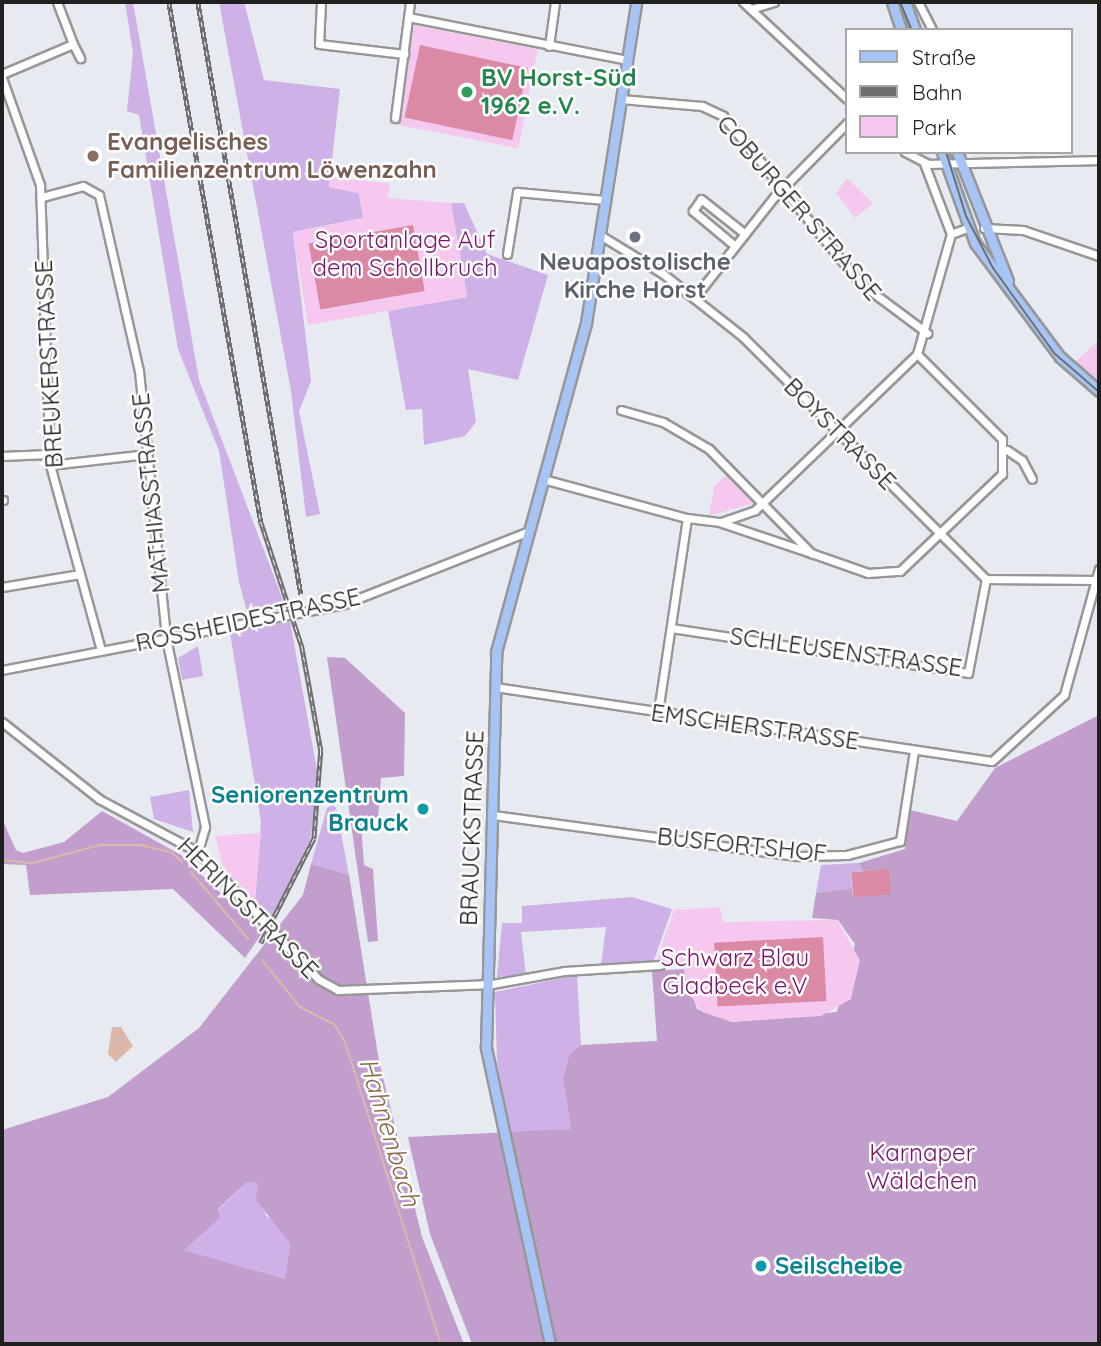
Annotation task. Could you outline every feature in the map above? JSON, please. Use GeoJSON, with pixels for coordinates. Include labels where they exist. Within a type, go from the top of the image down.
{"type":"FeatureCollection","features":[{"type":"Feature","properties":{"kind":"main road","name":"BRAUCKSTRASSE"},"geometry":{"type":"LineString","coordinates":[[550,1344],[493,1092],[485,985],[493,815],[495,687],[500,630],[587,318],[636,2]]}},
{"type":"Feature","properties":{"kind":"main road"},"geometry":{"type":"LineString","coordinates":[[891,2],[900,28]]}},
{"type":"Feature","properties":{"kind":"main road"},"geometry":{"type":"LineString","coordinates":[[905,2],[914,28]]}},
{"type":"Feature","properties":{"kind":"main road"},"geometry":{"type":"LineString","coordinates":[[943,156],[967,228],[1080,377],[1099,391]]}},
{"type":"Feature","properties":{"kind":"main road"},"geometry":{"type":"LineString","coordinates":[[963,159],[983,228],[1012,289]]}},
{"type":"Feature","properties":{"kind":"street"},"geometry":{"type":"LineString","coordinates":[[57,2],[80,58]]}},
{"type":"Feature","properties":{"kind":"street"},"geometry":{"type":"LineString","coordinates":[[321,2],[319,44],[404,54]]}},
{"type":"Feature","properties":{"kind":"street"},"geometry":{"type":"LineString","coordinates":[[395,118],[410,2]]}},
{"type":"Feature","properties":{"kind":"street"},"geometry":{"type":"LineString","coordinates":[[548,46],[555,2]]}},
{"type":"Feature","properties":{"kind":"street"},"geometry":{"type":"LineString","coordinates":[[743,2],[846,98]]}},
{"type":"Feature","properties":{"kind":"street"},"geometry":{"type":"LineString","coordinates":[[751,9],[774,2]]}},
{"type":"Feature","properties":{"kind":"street"},"geometry":{"type":"LineString","coordinates":[[918,2],[931,28]]}},
{"type":"Feature","properties":{"kind":"street"},"geometry":{"type":"LineString","coordinates":[[408,18],[627,60]]}},
{"type":"Feature","properties":{"kind":"street"},"geometry":{"type":"LineString","coordinates":[[2,76],[73,44]]}},
{"type":"Feature","properties":{"kind":"street","name":"BREUKERSTRASSE"},"geometry":{"type":"LineString","coordinates":[[2,76],[42,197],[50,465],[101,650]]}},
{"type":"Feature","properties":{"kind":"street","name":"COBURGER STRASSE"},"geometry":{"type":"LineString","coordinates":[[621,99],[714,110],[860,283],[927,333]]}},
{"type":"Feature","properties":{"kind":"street"},"geometry":{"type":"LineString","coordinates":[[695,297],[782,188],[846,124]]}},
{"type":"Feature","properties":{"kind":"street"},"geometry":{"type":"LineString","coordinates":[[721,522],[740,519],[764,501],[838,434],[917,354],[927,333],[951,234],[924,163],[908,154]]}},
{"type":"Feature","properties":{"kind":"street"},"geometry":{"type":"LineString","coordinates":[[924,163],[943,156],[963,159],[1034,157],[1099,160]]}},
{"type":"Feature","properties":{"kind":"street","name":"MATHIASSTRASSE"},"geometry":{"type":"LineString","coordinates":[[42,197],[83,186],[99,195],[120,306],[137,360],[166,638],[205,827],[198,852]]}},
{"type":"Feature","properties":{"kind":"street"},"geometry":{"type":"LineString","coordinates":[[507,254],[517,192],[605,200]]}},
{"type":"Feature","properties":{"kind":"street"},"geometry":{"type":"LineString","coordinates":[[735,246],[693,211],[701,199],[745,234]]}},
{"type":"Feature","properties":{"kind":"street"},"geometry":{"type":"LineString","coordinates":[[951,234],[967,228]]}},
{"type":"Feature","properties":{"kind":"street"},"geometry":{"type":"LineString","coordinates":[[983,228],[1023,230],[1099,256]]}},
{"type":"Feature","properties":{"kind":"street","name":"BOYSTRASSE"},"geometry":{"type":"LineString","coordinates":[[600,235],[695,297],[986,579]]}},
{"type":"Feature","properties":{"kind":"street"},"geometry":{"type":"LineString","coordinates":[[917,354],[1032,479]]}},
{"type":"Feature","properties":{"kind":"street"},"geometry":{"type":"LineString","coordinates":[[621,410],[687,433],[764,501],[811,553]]}},
{"type":"Feature","properties":{"kind":"street"},"geometry":{"type":"LineString","coordinates":[[543,479],[687,518],[721,522],[883,575],[913,565],[1002,474],[1007,450]]}},
{"type":"Feature","properties":{"kind":"street"},"geometry":{"type":"LineString","coordinates":[[2,456],[49,454]]}},
{"type":"Feature","properties":{"kind":"street"},"geometry":{"type":"LineString","coordinates":[[50,465],[147,454]]}},
{"type":"Feature","properties":{"kind":"street"},"geometry":{"type":"LineString","coordinates":[[658,713],[687,518]]}},
{"type":"Feature","properties":{"kind":"street","name":"ROSSHEIDESTRASSE"},"geometry":{"type":"LineString","coordinates":[[2,670],[344,604],[527,532]]}},
{"type":"Feature","properties":{"kind":"street"},"geometry":{"type":"LineString","coordinates":[[986,579],[1094,580],[1099,569]]}},
{"type":"Feature","properties":{"kind":"street"},"geometry":{"type":"LineString","coordinates":[[2,587],[80,574]]}},
{"type":"Feature","properties":{"kind":"street","name":"SCHLEUSENSTRASSE"},"geometry":{"type":"LineString","coordinates":[[671,628],[968,673],[986,579]]}},
{"type":"Feature","properties":{"kind":"street","name":"EMSCHERSTRASSE"},"geometry":{"type":"LineString","coordinates":[[495,687],[992,761],[1012,748],[1065,695],[1094,580]]}},
{"type":"Feature","properties":{"kind":"street","name":"HERINGSTRASSE"},"geometry":{"type":"LineString","coordinates":[[2,722],[99,799],[182,840],[198,852],[331,987],[485,985],[564,971],[660,965]]}},
{"type":"Feature","properties":{"kind":"street","name":"BUSFORTSHOF"},"geometry":{"type":"LineString","coordinates":[[493,815],[798,856],[847,855],[900,841],[914,751]]}},
{"type":"Feature","properties":{"kind":"shaded area"},"geometry":{"type":"Polygon","coordinates":[[[125,2],[133,2],[199,380],[286,608],[248,615],[239,582],[219,451],[178,349],[139,115],[127,111],[133,53],[125,2]]]}},
{"type":"Feature","properties":{"kind":"shaded area"},"geometry":{"type":"Polygon","coordinates":[[[219,2],[244,2],[264,80],[340,89],[329,187],[359,193],[363,218],[293,232],[311,381],[299,411],[320,514],[306,517],[291,391],[219,2]]]}},
{"type":"Feature","properties":{"kind":"shaded area"},"geometry":{"type":"Polygon","coordinates":[[[451,203],[464,203],[487,254],[548,275],[518,380],[468,369],[476,422],[465,436],[424,445],[422,409],[406,410],[388,311],[467,297],[451,203]]]}},
{"type":"Feature","properties":{"kind":"shaded area"},"geometry":{"type":"Polygon","coordinates":[[[290,621],[319,781],[310,840],[272,919],[255,901],[261,822],[230,633],[290,621]]]}},
{"type":"Feature","properties":{"kind":"shaded area"},"geometry":{"type":"Polygon","coordinates":[[[198,646],[203,676],[182,680],[178,658],[198,646]]]}},
{"type":"Feature","properties":{"kind":"shaded area"},"geometry":{"type":"Polygon","coordinates":[[[189,790],[193,832],[154,819],[150,797],[189,790]]]}},
{"type":"Feature","properties":{"kind":"shaded area"},"geometry":{"type":"Polygon","coordinates":[[[333,805],[336,808],[349,875],[311,864],[327,808],[333,805]]]}},
{"type":"Feature","properties":{"kind":"shaded area"},"geometry":{"type":"Polygon","coordinates":[[[859,863],[863,871],[851,872],[852,888],[816,893],[821,865],[859,863]]]}},
{"type":"Feature","properties":{"kind":"shaded area"},"geometry":{"type":"Polygon","coordinates":[[[632,897],[672,909],[653,963],[601,965],[606,927],[521,932],[526,975],[497,977],[502,923],[522,923],[522,906],[632,897]]]}},
{"type":"Feature","properties":{"kind":"shaded area"},"geometry":{"type":"Polygon","coordinates":[[[577,975],[581,1045],[569,1055],[563,1079],[571,1129],[511,1134],[497,1063],[495,992],[577,975]]]}},
{"type":"Feature","properties":{"kind":"shaded area"},"geometry":{"type":"Polygon","coordinates":[[[112,1027],[121,1027],[133,1046],[116,1062],[108,1054],[112,1027]]]}},
{"type":"Feature","properties":{"kind":"shaded area"},"geometry":{"type":"Polygon","coordinates":[[[247,1182],[258,1183],[266,1216],[280,1224],[290,1243],[285,1279],[183,1250],[220,1218],[218,1210],[247,1182]]]}},
{"type":"Feature","properties":{"kind":"green space","name":"BV Horst-Süd 1962 e.V."},"geometry":{"type":"Polygon","coordinates":[[[414,25],[538,49],[518,148],[395,124],[414,25]]]}},
{"type":"Feature","properties":{"kind":"green space","name":"BV Horst-Süd 1962 e.V."},"geometry":{"type":"Polygon","coordinates":[[[420,45],[528,68],[512,140],[405,117],[420,45]]]}},
{"type":"Feature","properties":{"kind":"green space","name":"Sportanlage Auf dem Schollbruch"},"geometry":{"type":"Polygon","coordinates":[[[330,178],[390,183],[388,198],[451,203],[467,297],[308,325],[293,232],[363,218],[359,193],[329,187],[330,178]]]}},
{"type":"Feature","properties":{"kind":"green space"},"geometry":{"type":"Polygon","coordinates":[[[847,178],[873,203],[855,218],[836,193],[847,178]]]}},
{"type":"Feature","properties":{"kind":"green space"},"geometry":{"type":"Polygon","coordinates":[[[413,225],[425,291],[320,309],[309,243],[413,225]]]}},
{"type":"Feature","properties":{"kind":"green space"},"geometry":{"type":"Polygon","coordinates":[[[1099,340],[1099,391],[1070,367],[1099,340]]]}},
{"type":"Feature","properties":{"kind":"green space"},"geometry":{"type":"Polygon","coordinates":[[[728,473],[754,503],[709,516],[714,487],[728,473]]]}},
{"type":"Feature","properties":{"kind":"green space"},"geometry":{"type":"Polygon","coordinates":[[[327,657],[345,658],[405,713],[404,776],[381,778],[378,819],[361,824],[364,865],[373,869],[378,941],[368,942],[327,657]]]}},
{"type":"Feature","properties":{"kind":"green space","name":"Karnaper Wäldchen"},"geometry":{"type":"Polygon","coordinates":[[[1099,715],[1099,1344],[472,1344],[430,1234],[408,1137],[571,1129],[563,1079],[569,1055],[581,1045],[657,1041],[652,971],[684,969],[697,1009],[732,1022],[837,1012],[855,944],[838,920],[812,918],[816,893],[852,888],[853,897],[889,870],[863,871],[859,863],[905,849],[910,810],[957,821],[995,768],[1099,715]]]}},
{"type":"Feature","properties":{"kind":"green space"},"geometry":{"type":"Polygon","coordinates":[[[102,811],[181,855],[262,933],[245,958],[173,889],[30,895],[26,865],[2,864],[2,819],[16,850],[23,853],[64,842],[102,811]]]}},
{"type":"Feature","properties":{"kind":"green space"},"geometry":{"type":"Polygon","coordinates":[[[261,833],[255,901],[224,869],[215,836],[261,833]]]}},
{"type":"Feature","properties":{"kind":"green space"},"geometry":{"type":"Polygon","coordinates":[[[311,864],[349,875],[379,1061],[422,1237],[464,1344],[2,1344],[2,1130],[108,1097],[199,1028],[303,895],[311,864]],[[247,1182],[218,1209],[220,1218],[184,1250],[285,1279],[290,1243],[256,1200],[258,1183],[247,1182]]]}},
{"type":"Feature","properties":{"kind":"green space"},"geometry":{"type":"Polygon","coordinates":[[[889,869],[891,894],[853,897],[851,872],[889,869]]]}},
{"type":"Feature","properties":{"kind":"green space","name":"Schwarz Blau Gladbeck e.V"},"geometry":{"type":"Polygon","coordinates":[[[720,907],[723,922],[837,920],[860,960],[851,999],[821,1016],[732,1022],[702,1012],[688,992],[684,969],[677,962],[656,962],[674,910],[720,907]]]}},
{"type":"Feature","properties":{"kind":"green space"},"geometry":{"type":"Polygon","coordinates":[[[823,937],[826,1001],[717,1007],[714,943],[823,937]]]}},
{"type":"Feature","properties":{"kind":"waterway","name":"Hahnenbach"},"geometry":{"type":"LineString","coordinates":[[2,860],[33,863],[100,845],[140,845],[171,852],[182,862]]}},
{"type":"Feature","properties":{"kind":"waterway","name":"Hahnenbach"},"geometry":{"type":"LineString","coordinates":[[191,872],[248,939]]}},
{"type":"Feature","properties":{"kind":"waterway","name":"Hahnenbach"},"geometry":{"type":"LineString","coordinates":[[262,960],[300,1007],[335,1025],[345,1042],[441,1344]]}},
{"type":"Feature","properties":{"kind":"tram line"},"geometry":{"type":"LineString","coordinates":[[900,2],[911,28]]}},
{"type":"Feature","properties":{"kind":"tram line"},"geometry":{"type":"LineString","coordinates":[[947,154],[966,216],[993,268],[1054,353],[1099,392]]}},
{"type":"Feature","properties":{"kind":"railway"},"geometry":{"type":"LineString","coordinates":[[169,2],[261,522],[302,647],[321,751],[314,839],[261,943]]}},
{"type":"Feature","properties":{"kind":"railway"},"geometry":{"type":"LineString","coordinates":[[198,2],[301,594]]}},
{"type":"Feature","properties":{"kind":"place","name":"BV Horst-Süd 1962 e.V."},"geometry":{"type":"Point","coordinates":[467,92]}},
{"type":"Feature","properties":{"kind":"place","name":"Evangelisches Familienzentrum Löwenzahn"},"geometry":{"type":"Point","coordinates":[93,156]}},
{"type":"Feature","properties":{"kind":"place","name":"Neuapostolische Kirche Horst"},"geometry":{"type":"Point","coordinates":[635,237]}},
{"type":"Feature","properties":{"kind":"place","name":"Seniorenzentrum Brauck"},"geometry":{"type":"Point","coordinates":[423,809]}},
{"type":"Feature","properties":{"kind":"place","name":"Seilscheibe"},"geometry":{"type":"Point","coordinates":[761,1266]}}]}
